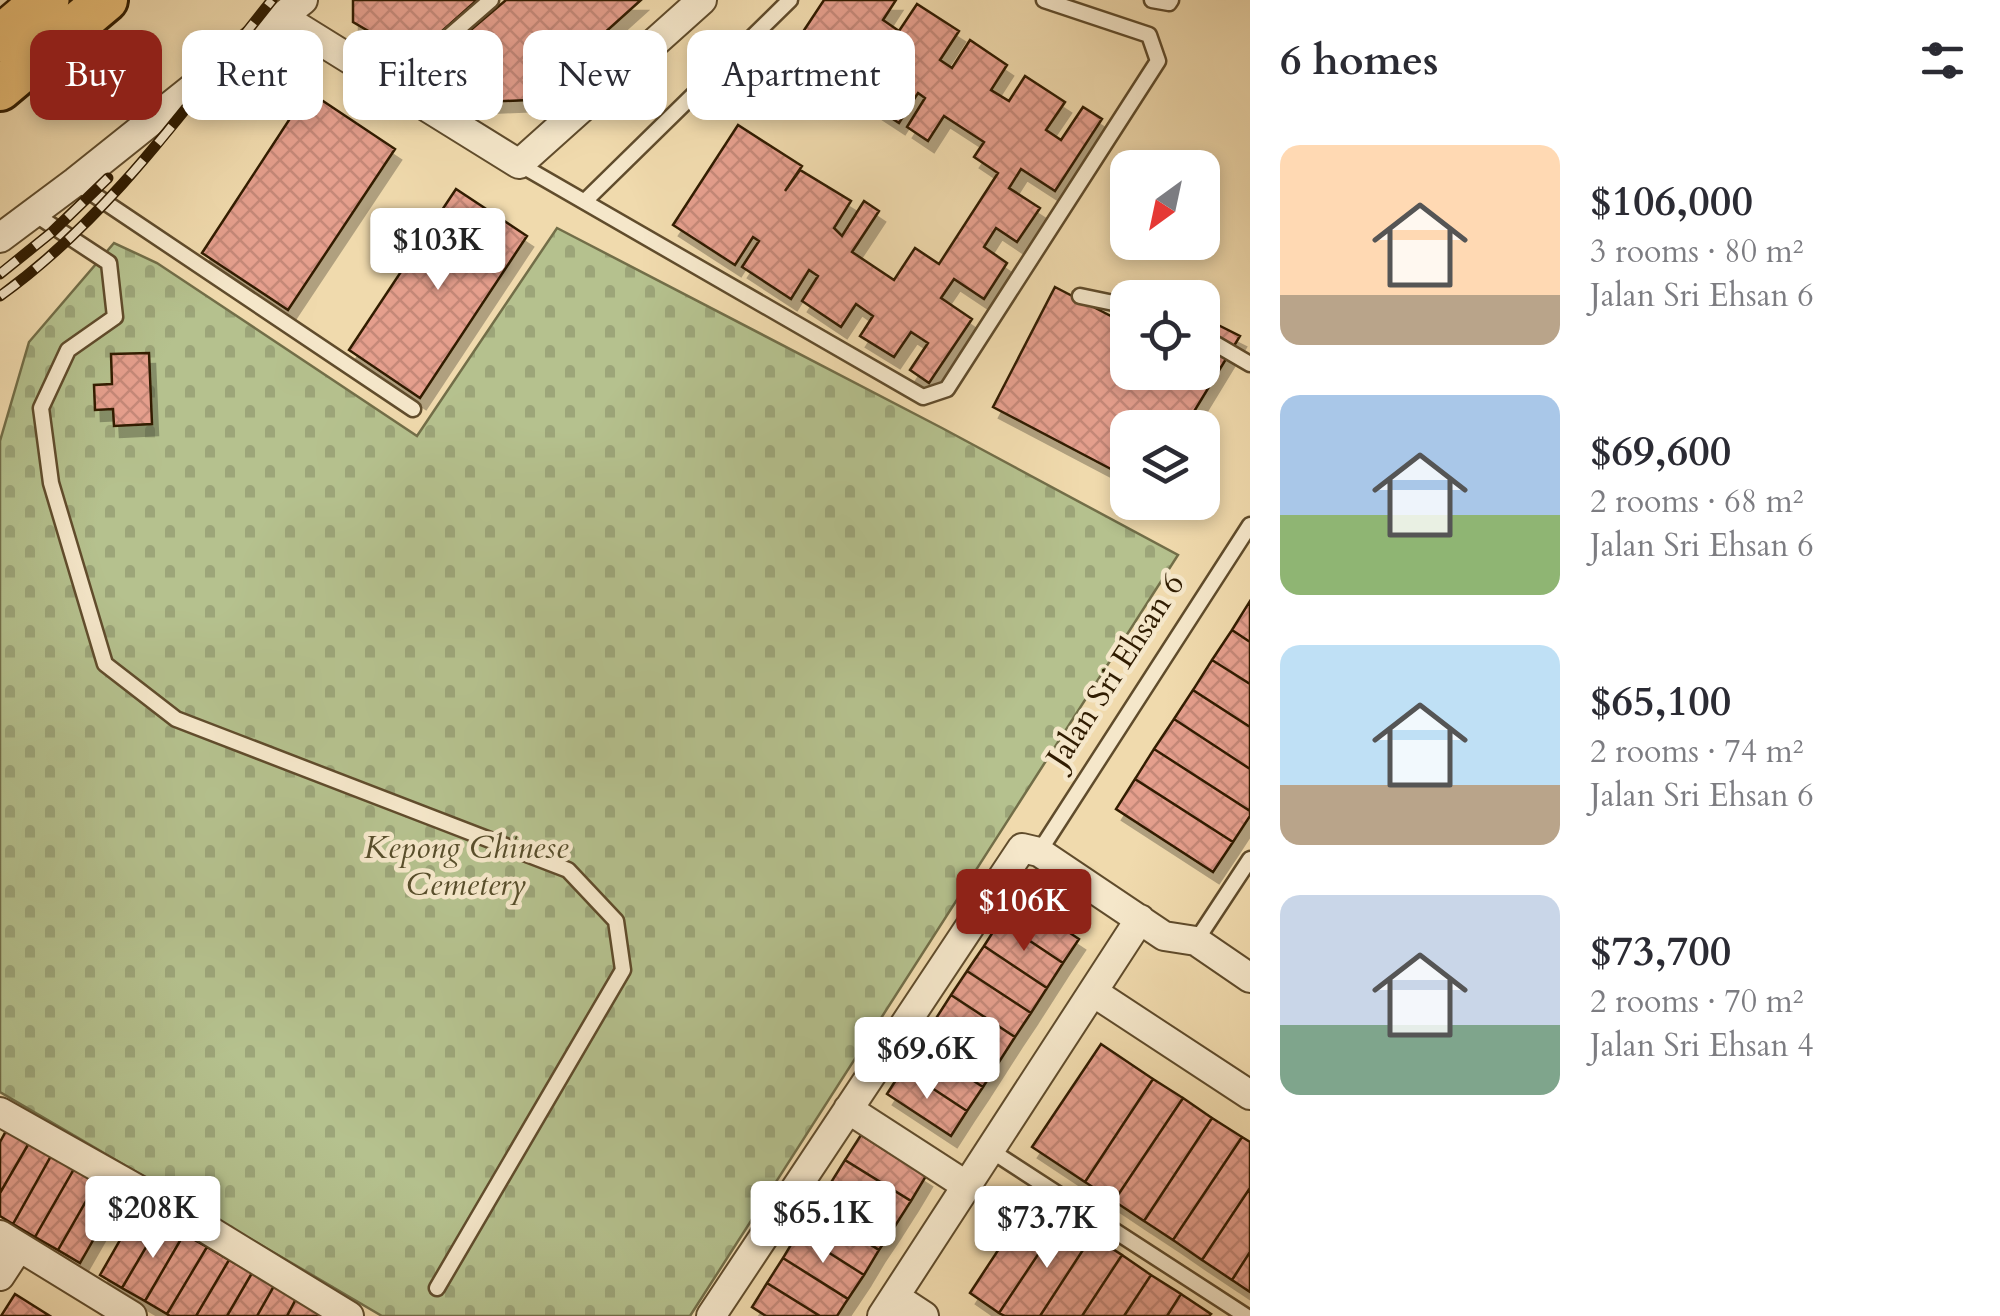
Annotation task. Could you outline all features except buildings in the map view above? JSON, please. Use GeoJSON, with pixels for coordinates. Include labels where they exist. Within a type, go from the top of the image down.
{"type":"FeatureCollection","features":[{"type":"Feature","properties":{"kind":"highway"},"geometry":{"type":"LineString","coordinates":[[0,38],[46,0]]}},
{"type":"Feature","properties":{"kind":"main road"},"geometry":{"type":"LineString","coordinates":[[0,54],[93,0]]}},
{"type":"Feature","properties":{"kind":"main road"},"geometry":{"type":"LineString","coordinates":[[0,89],[106,0]]}},
{"type":"Feature","properties":{"kind":"street"},"geometry":{"type":"LineString","coordinates":[[447,120],[519,164],[702,0]]}},
{"type":"Feature","properties":{"kind":"street"},"geometry":{"type":"LineString","coordinates":[[0,238],[288,6],[343,48]]}},
{"type":"Feature","properties":{"kind":"street"},"geometry":{"type":"LineString","coordinates":[[1030,850],[1164,936],[1196,941],[1250,978]]}},
{"type":"Feature","properties":{"kind":"street","name":"Jalan Sri Ehsan 6"},"geometry":{"type":"LineString","coordinates":[[711,1316],[848,1109],[1030,850]]}},
{"type":"Feature","properties":{"kind":"street"},"geometry":{"type":"LineString","coordinates":[[924,1316],[889,1306],[1140,919]]}},
{"type":"Feature","properties":{"kind":"street"},"geometry":{"type":"LineString","coordinates":[[1093,992],[1250,1095]]}},
{"type":"Feature","properties":{"kind":"street"},"geometry":{"type":"LineString","coordinates":[[848,1109],[967,1186]]}},
{"type":"Feature","properties":{"kind":"street"},"geometry":{"type":"LineString","coordinates":[[0,1112],[192,1220],[350,1316]]}},
{"type":"Feature","properties":{"kind":"street"},"geometry":{"type":"LineString","coordinates":[[0,1276],[10,1241],[116,1312]]}},
{"type":"Feature","properties":{"kind":"lane"},"geometry":{"type":"LineString","coordinates":[[456,30],[490,0]]}},
{"type":"Feature","properties":{"kind":"lane"},"geometry":{"type":"LineString","coordinates":[[585,201],[790,0]]}},
{"type":"Feature","properties":{"kind":"lane"},"geometry":{"type":"LineString","coordinates":[[519,164],[924,398],[947,388],[1158,61],[1149,35],[1044,0]]}},
{"type":"Feature","properties":{"kind":"lane"},"geometry":{"type":"LineString","coordinates":[[1152,0],[1171,0]]}},
{"type":"Feature","properties":{"kind":"lane"},"geometry":{"type":"LineString","coordinates":[[74,182],[413,408]]}},
{"type":"Feature","properties":{"kind":"lane"},"geometry":{"type":"LineString","coordinates":[[33,212],[109,263],[114,316],[68,350],[42,408],[52,483],[104,664],[176,719],[568,870],[616,921],[623,970],[437,1288]]}},
{"type":"Feature","properties":{"kind":"lane"},"geometry":{"type":"LineString","coordinates":[[1080,296],[1110,302]]}},
{"type":"Feature","properties":{"kind":"lane"},"geometry":{"type":"LineString","coordinates":[[1220,346],[1250,364]]}},
{"type":"Feature","properties":{"kind":"lane","name":"Jalan Sri Ehsan 6"},"geometry":{"type":"LineString","coordinates":[[1030,850],[1245,542],[1250,526]]}},
{"type":"Feature","properties":{"kind":"lane"},"geometry":{"type":"LineString","coordinates":[[1196,941],[1250,858]]}},
{"type":"Feature","properties":{"kind":"lane"},"geometry":{"type":"LineString","coordinates":[[990,1150],[1246,1316]]}},
{"type":"Feature","properties":{"kind":"green space","name":"Kepong Chinese Cemetery"},"geometry":{"type":"Polygon","coordinates":[[[557,228],[1178,555],[690,1316],[382,1316],[0,1092],[0,441],[29,342],[114,243],[157,263],[417,436],[557,228]]]}},
{"type":"Feature","properties":{"kind":"railway"},"geometry":{"type":"LineString","coordinates":[[0,296],[40,265],[112,195],[272,0]]}},
{"type":"Feature","properties":{"kind":"railway"},"geometry":{"type":"LineString","coordinates":[[0,274],[52,232],[108,178]]}}]}
